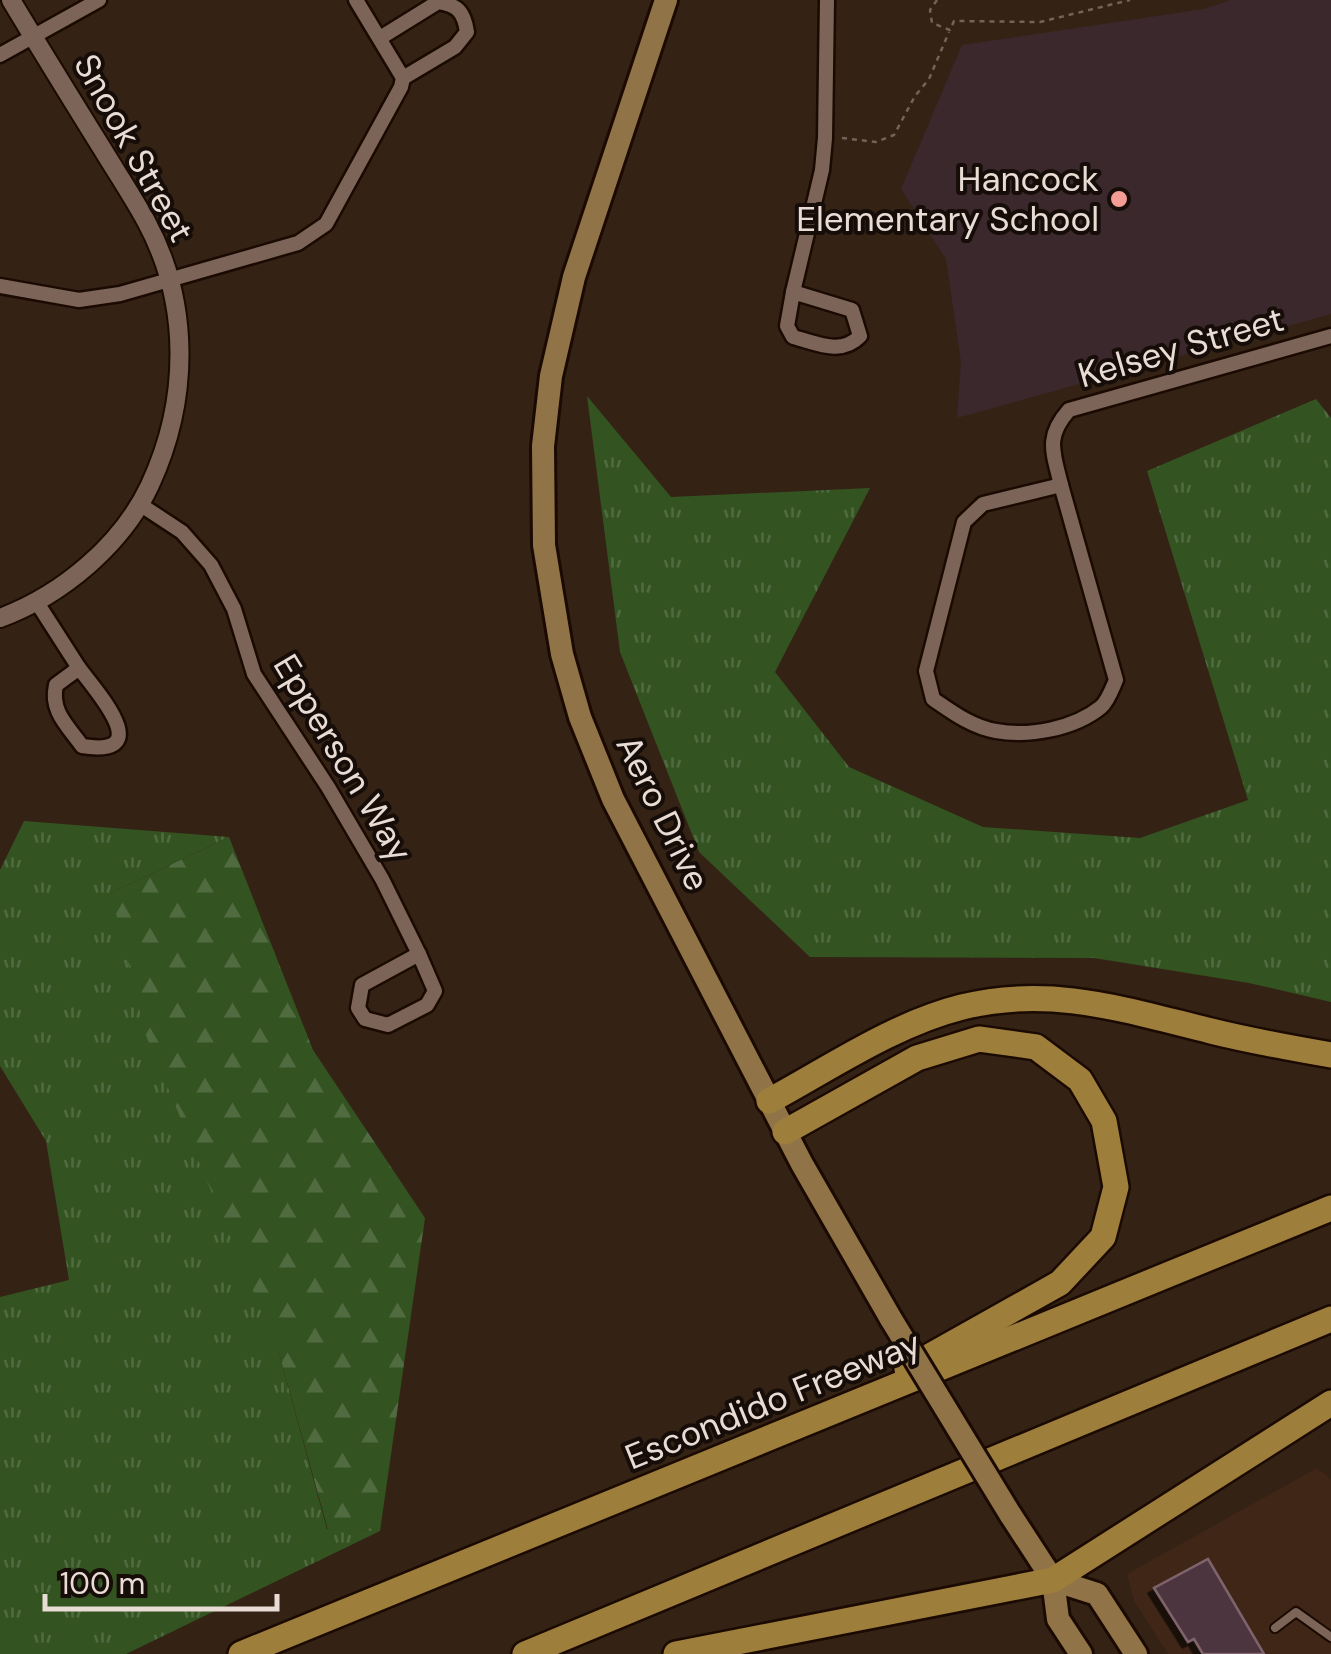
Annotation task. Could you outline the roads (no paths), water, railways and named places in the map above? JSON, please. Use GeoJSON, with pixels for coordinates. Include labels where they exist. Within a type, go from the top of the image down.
{"type":"FeatureCollection","features":[{"type":"Feature","properties":{"kind":"highway"},"geometry":{"type":"LineString","coordinates":[[770,1101],[898,1032],[960,1008],[1032,996],[1094,1003],[1252,1041],[1331,1055]]}},
{"type":"Feature","properties":{"kind":"highway"},"geometry":{"type":"LineString","coordinates":[[786,1132],[917,1058],[979,1039],[1036,1047],[1080,1080],[1096,1107],[1104,1121],[1116,1187],[1102,1237],[1060,1284],[825,1417]]}},
{"type":"Feature","properties":{"kind":"highway","name":"Escondido Freeway"},"geometry":{"type":"LineString","coordinates":[[241,1654],[1331,1208]]}},
{"type":"Feature","properties":{"kind":"highway"},"geometry":{"type":"LineString","coordinates":[[525,1654],[1331,1319]]}},
{"type":"Feature","properties":{"kind":"highway"},"geometry":{"type":"LineString","coordinates":[[676,1654],[1052,1580],[1331,1403]]}},
{"type":"Feature","properties":{"kind":"main road","name":"Aero Drive"},"geometry":{"type":"LineString","coordinates":[[666,0],[574,277],[551,376],[543,446],[544,545],[562,654],[580,717],[613,799],[845,1244],[1052,1580],[1058,1619],[1081,1654]]}},
{"type":"Feature","properties":{"kind":"main road"},"geometry":{"type":"LineString","coordinates":[[1052,1580],[1097,1594],[1136,1654]]}},
{"type":"Feature","properties":{"kind":"street","name":"Snook Street"},"geometry":{"type":"LineString","coordinates":[[0,618],[73,577],[111,543],[141,505],[166,450],[179,390],[180,328],[170,281],[148,224],[11,0]]}},
{"type":"Feature","properties":{"kind":"street"},"geometry":{"type":"LineString","coordinates":[[0,55],[99,0]]}},
{"type":"Feature","properties":{"kind":"street"},"geometry":{"type":"LineString","coordinates":[[0,286],[78,300],[120,294],[298,243],[326,224],[402,87],[403,78],[356,0]]}},
{"type":"Feature","properties":{"kind":"street"},"geometry":{"type":"LineString","coordinates":[[793,292],[852,310],[860,336],[851,345],[838,348],[792,337],[786,326],[793,292],[822,170],[827,0]]}},
{"type":"Feature","properties":{"kind":"street"},"geometry":{"type":"LineString","coordinates":[[380,38],[438,2],[454,5],[465,16],[466,32],[456,47],[403,78]]}},
{"type":"Feature","properties":{"kind":"street","name":"Kelsey Street"},"geometry":{"type":"LineString","coordinates":[[1061,485],[983,504],[964,522],[926,671],[934,699],[964,720],[994,731],[1034,732],[1076,722],[1104,705],[1116,680],[1052,447],[1056,425],[1069,410],[1331,336]]}},
{"type":"Feature","properties":{"kind":"street","name":"Epperson Way"},"geometry":{"type":"LineString","coordinates":[[141,505],[182,532],[211,565],[234,608],[254,674],[337,802],[382,879],[419,954],[435,991],[427,1004],[388,1025],[365,1020],[358,1008],[362,986],[419,954]]}},
{"type":"Feature","properties":{"kind":"street"},"geometry":{"type":"LineString","coordinates":[[36,601],[118,720],[119,734],[103,749],[82,746],[53,700],[56,685],[79,668]]}},
{"type":"Feature","properties":{"kind":"lane"},"geometry":{"type":"LineString","coordinates":[[1275,1628],[1296,1612],[1331,1637]]}},
{"type":"Feature","properties":{"kind":"place","name":"Hancock Elementary School"},"geometry":{"type":"Point","coordinates":[1119,199]}}]}
